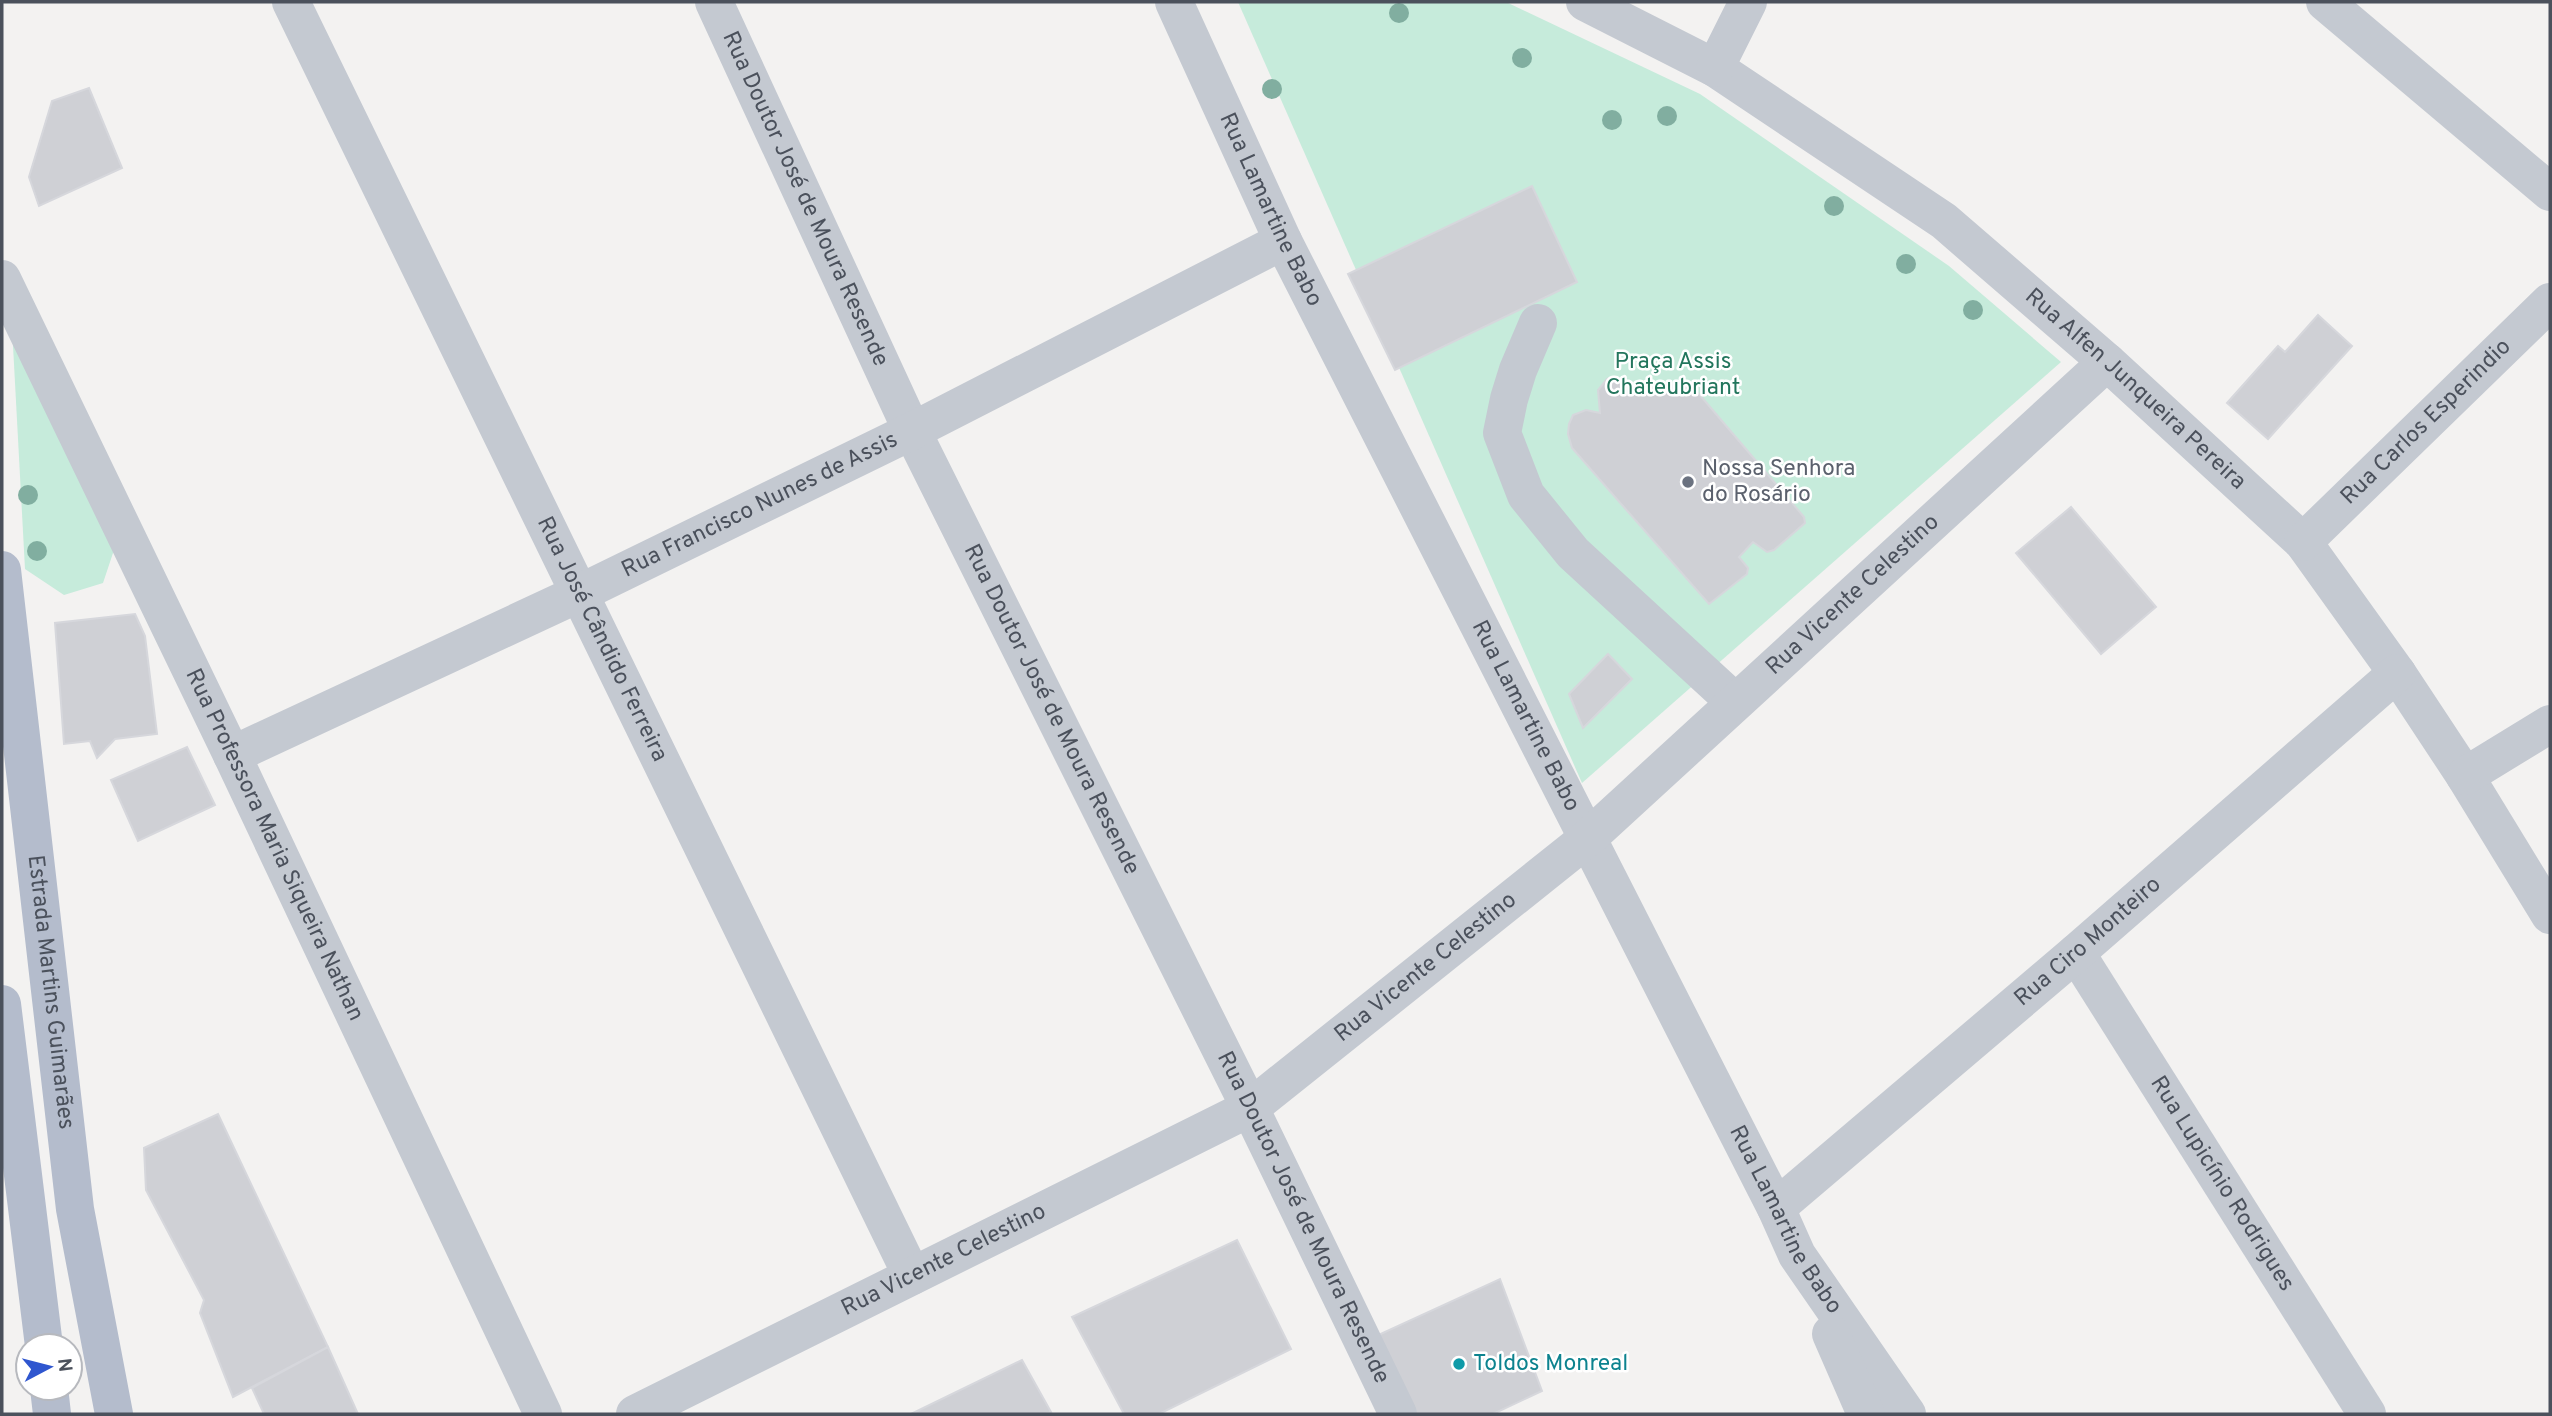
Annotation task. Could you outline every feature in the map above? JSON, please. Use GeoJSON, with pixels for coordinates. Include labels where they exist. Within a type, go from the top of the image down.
{"type":"FeatureCollection","features":[{"type":"Feature","properties":{"kind":"main road","name":"Estrada Martins Guimarães"},"geometry":{"type":"LineString","coordinates":[[2,569],[75,1209],[114,1414]]}},
{"type":"Feature","properties":{"kind":"main road"},"geometry":{"type":"LineString","coordinates":[[2,1004],[42,1332]]}},
{"type":"Feature","properties":{"kind":"street","name":"Rua José Cândido Ferreira"},"geometry":{"type":"LineString","coordinates":[[291,2],[912,1276]]}},
{"type":"Feature","properties":{"kind":"street","name":"Rua Doutor José de Moura Resende"},"geometry":{"type":"LineString","coordinates":[[715,2],[912,431],[1250,1108],[1398,1414]]}},
{"type":"Feature","properties":{"kind":"street","name":"Rua Lamartine Babo"},"geometry":{"type":"LineString","coordinates":[[1174,2],[1283,241],[1776,1208],[1797,1255],[1907,1414]]}},
{"type":"Feature","properties":{"kind":"street","name":"Rua Alfen Junqueira Pereira"},"geometry":{"type":"LineString","coordinates":[[1585,2],[1715,68],[1944,220],[2107,362],[2303,542],[2397,673],[2465,776],[2550,915]]}},
{"type":"Feature","properties":{"kind":"street"},"geometry":{"type":"LineString","coordinates":[[1715,68],[1748,2]]}},
{"type":"Feature","properties":{"kind":"street"},"geometry":{"type":"LineString","coordinates":[[2325,2],[2550,192]]}},
{"type":"Feature","properties":{"kind":"street","name":"Rua Francisco Nunes de Assis"},"geometry":{"type":"LineString","coordinates":[[232,755],[580,593],[912,431],[1283,241]]}},
{"type":"Feature","properties":{"kind":"street","name":"Rua Professora Maria Siqueira Nathan"},"geometry":{"type":"LineString","coordinates":[[2,279],[232,755],[543,1414]]}},
{"type":"Feature","properties":{"kind":"street","name":"Rua Carlos Esperindio"},"geometry":{"type":"LineString","coordinates":[[2303,542],[2550,302]]}},
{"type":"Feature","properties":{"kind":"street"},"geometry":{"type":"LineString","coordinates":[[1538,323],[1508,399],[1502,433],[1526,495],[1573,553],[1735,702]]}},
{"type":"Feature","properties":{"kind":"street","name":"Rua Vicente Celestino"},"geometry":{"type":"LineString","coordinates":[[635,1414],[1250,1108],[1588,838],[2107,362]]}},
{"type":"Feature","properties":{"kind":"street","name":"Rua Ciro Monteiro"},"geometry":{"type":"LineString","coordinates":[[1776,1208],[2076,953],[2397,673]]}},
{"type":"Feature","properties":{"kind":"street"},"geometry":{"type":"LineString","coordinates":[[2465,776],[2550,724]]}},
{"type":"Feature","properties":{"kind":"street","name":"Rua Lupicínio Rodrigues"},"geometry":{"type":"LineString","coordinates":[[2076,953],[2367,1414]]}},
{"type":"Feature","properties":{"kind":"street"},"geometry":{"type":"LineString","coordinates":[[1797,1255],[1866,1414]]}},
{"type":"Feature","properties":{"kind":"green space","name":"Praça Assis Chateubriant"},"geometry":{"type":"Polygon","coordinates":[[[1238,2],[1506,2],[1700,94],[1949,266],[2061,362],[1582,783],[1238,2]]]}},
{"type":"Feature","properties":{"kind":"green space"},"geometry":{"type":"Polygon","coordinates":[[[12,327],[114,550],[103,583],[64,595],[25,569],[12,327]]]}},
{"type":"Feature","properties":{"kind":"building"},"geometry":{"type":"Polygon","coordinates":[[[89,88],[122,168],[39,206],[29,177],[52,101],[89,88]]]}},
{"type":"Feature","properties":{"kind":"building"},"geometry":{"type":"Polygon","coordinates":[[[1532,186],[1577,282],[1395,370],[1348,274],[1532,186]]]}},
{"type":"Feature","properties":{"kind":"building"},"geometry":{"type":"Polygon","coordinates":[[[2318,315],[2352,346],[2268,439],[2227,403],[2278,346],[2285,352],[2318,315]]]}},
{"type":"Feature","properties":{"kind":"building","name":"Nossa Senhora do Rosário"},"geometry":{"type":"Polygon","coordinates":[[[1614,377],[1629,389],[1636,388],[1642,381],[1693,387],[1804,517],[1805,523],[1774,550],[1767,552],[1753,542],[1739,557],[1748,568],[1747,574],[1709,604],[1572,448],[1568,434],[1573,415],[1586,410],[1600,413],[1598,390],[1607,379],[1614,377]]]}},
{"type":"Feature","properties":{"kind":"building"},"geometry":{"type":"Polygon","coordinates":[[[2071,507],[2156,607],[2101,654],[2016,553],[2071,507]]]}},
{"type":"Feature","properties":{"kind":"building"},"geometry":{"type":"Polygon","coordinates":[[[135,614],[145,636],[157,734],[115,739],[97,758],[90,741],[64,744],[55,623],[135,614]]]}},
{"type":"Feature","properties":{"kind":"building"},"geometry":{"type":"Polygon","coordinates":[[[1608,654],[1632,679],[1583,728],[1569,694],[1608,654]]]}},
{"type":"Feature","properties":{"kind":"building"},"geometry":{"type":"Polygon","coordinates":[[[187,747],[215,805],[138,841],[111,780],[187,747]]]}},
{"type":"Feature","properties":{"kind":"building"},"geometry":{"type":"Polygon","coordinates":[[[218,1114],[328,1347],[233,1397],[200,1313],[204,1300],[146,1190],[144,1148],[218,1114]]]}},
{"type":"Feature","properties":{"kind":"building"},"geometry":{"type":"Polygon","coordinates":[[[1237,1240],[1291,1349],[1159,1414],[1124,1414],[1072,1317],[1237,1240]]]}},
{"type":"Feature","properties":{"kind":"building","name":"Toldos Monreal"},"geometry":{"type":"Polygon","coordinates":[[[1500,1279],[1542,1391],[1493,1414],[1409,1414],[1374,1337],[1500,1279]]]}},
{"type":"Feature","properties":{"kind":"building"},"geometry":{"type":"Polygon","coordinates":[[[328,1347],[358,1414],[264,1414],[252,1388],[328,1347]]]}},
{"type":"Feature","properties":{"kind":"building"},"geometry":{"type":"Polygon","coordinates":[[[1022,1360],[1051,1412],[911,1414],[1022,1360]]]}},
{"type":"Feature","properties":{"kind":"place","name":"Nossa Senhora do Rosário"},"geometry":{"type":"Point","coordinates":[1688,482]}},
{"type":"Feature","properties":{"kind":"place","name":"Toldos Monreal"},"geometry":{"type":"Point","coordinates":[1459,1364]}}]}
